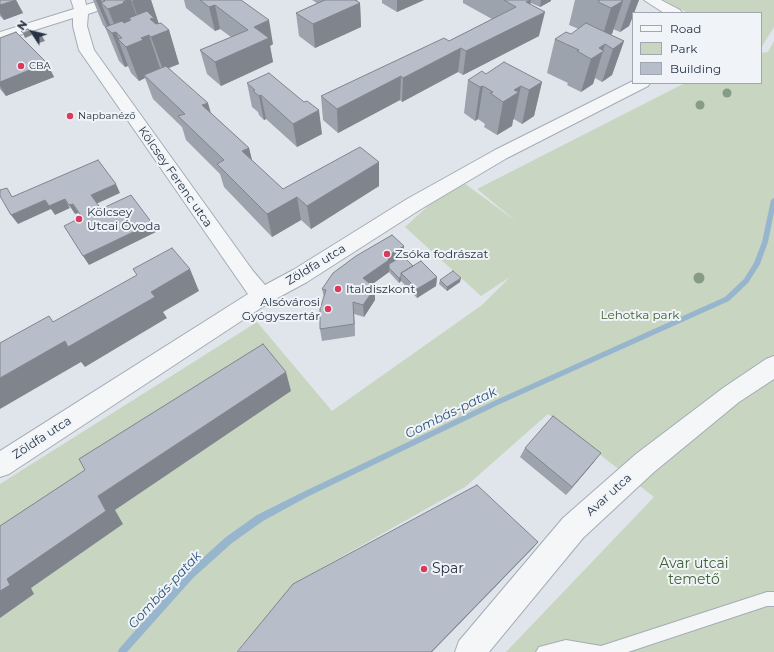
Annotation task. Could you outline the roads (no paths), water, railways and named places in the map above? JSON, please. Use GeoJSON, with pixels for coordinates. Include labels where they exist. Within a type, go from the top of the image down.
{"type":"FeatureCollection","features":[{"type":"Feature","properties":{"kind":"street"},"geometry":{"type":"LineString","coordinates":[[0,37],[80,5],[116,0]]}},
{"type":"Feature","properties":{"kind":"street"},"geometry":{"type":"LineString","coordinates":[[651,0],[673,12]]}},
{"type":"Feature","properties":{"kind":"street","name":"Kölcsey Ferenc utca"},"geometry":{"type":"LineString","coordinates":[[80,5],[80,26],[87,50],[241,271],[262,296]]}},
{"type":"Feature","properties":{"kind":"street","name":"Zöldfa utca"},"geometry":{"type":"LineString","coordinates":[[0,465],[262,296],[300,276],[469,171],[640,84]]}},
{"type":"Feature","properties":{"kind":"street","name":"Avar utca"},"geometry":{"type":"LineString","coordinates":[[470,652],[519,591],[573,528],[645,463],[731,395],[774,366]]}},
{"type":"Feature","properties":{"kind":"lane"},"geometry":{"type":"LineString","coordinates":[[605,652],[767,599],[774,599]]}},
{"type":"Feature","properties":{"kind":"lane"},"geometry":{"type":"LineString","coordinates":[[544,652],[566,647],[597,652]]}},
{"type":"Feature","properties":{"kind":"waterway","name":"Gombás-patak"},"geometry":{"type":"LineString","coordinates":[[122,652],[190,575],[229,540],[260,518],[304,495],[498,402],[727,299],[746,281],[757,264],[765,242],[774,200]]}},
{"type":"Feature","properties":{"kind":"place","name":"CBA"},"geometry":{"type":"Point","coordinates":[21,66]}},
{"type":"Feature","properties":{"kind":"place","name":"Napbanéző"},"geometry":{"type":"Point","coordinates":[70,116]}},
{"type":"Feature","properties":{"kind":"place","name":"Kölcsey Utcai Óvoda"},"geometry":{"type":"Point","coordinates":[79,219]}},
{"type":"Feature","properties":{"kind":"place","name":"Zsóka fodrászat"},"geometry":{"type":"Point","coordinates":[387,254]}},
{"type":"Feature","properties":{"kind":"place","name":"Italdiszkont"},"geometry":{"type":"Point","coordinates":[338,289]}},
{"type":"Feature","properties":{"kind":"place","name":"Alsóvárosi Gyógyszertár"},"geometry":{"type":"Point","coordinates":[328,309]}},
{"type":"Feature","properties":{"kind":"place","name":"Spar"},"geometry":{"type":"Point","coordinates":[424,569]}},
{"type":"Feature","properties":{"kind":"park label","name":"Lehotka park"},"geometry":{"type":"Point","coordinates":[640,315]}},
{"type":"Feature","properties":{"kind":"park label","name":"Avar utcai temető"},"geometry":{"type":"Point","coordinates":[694,572]}}]}
